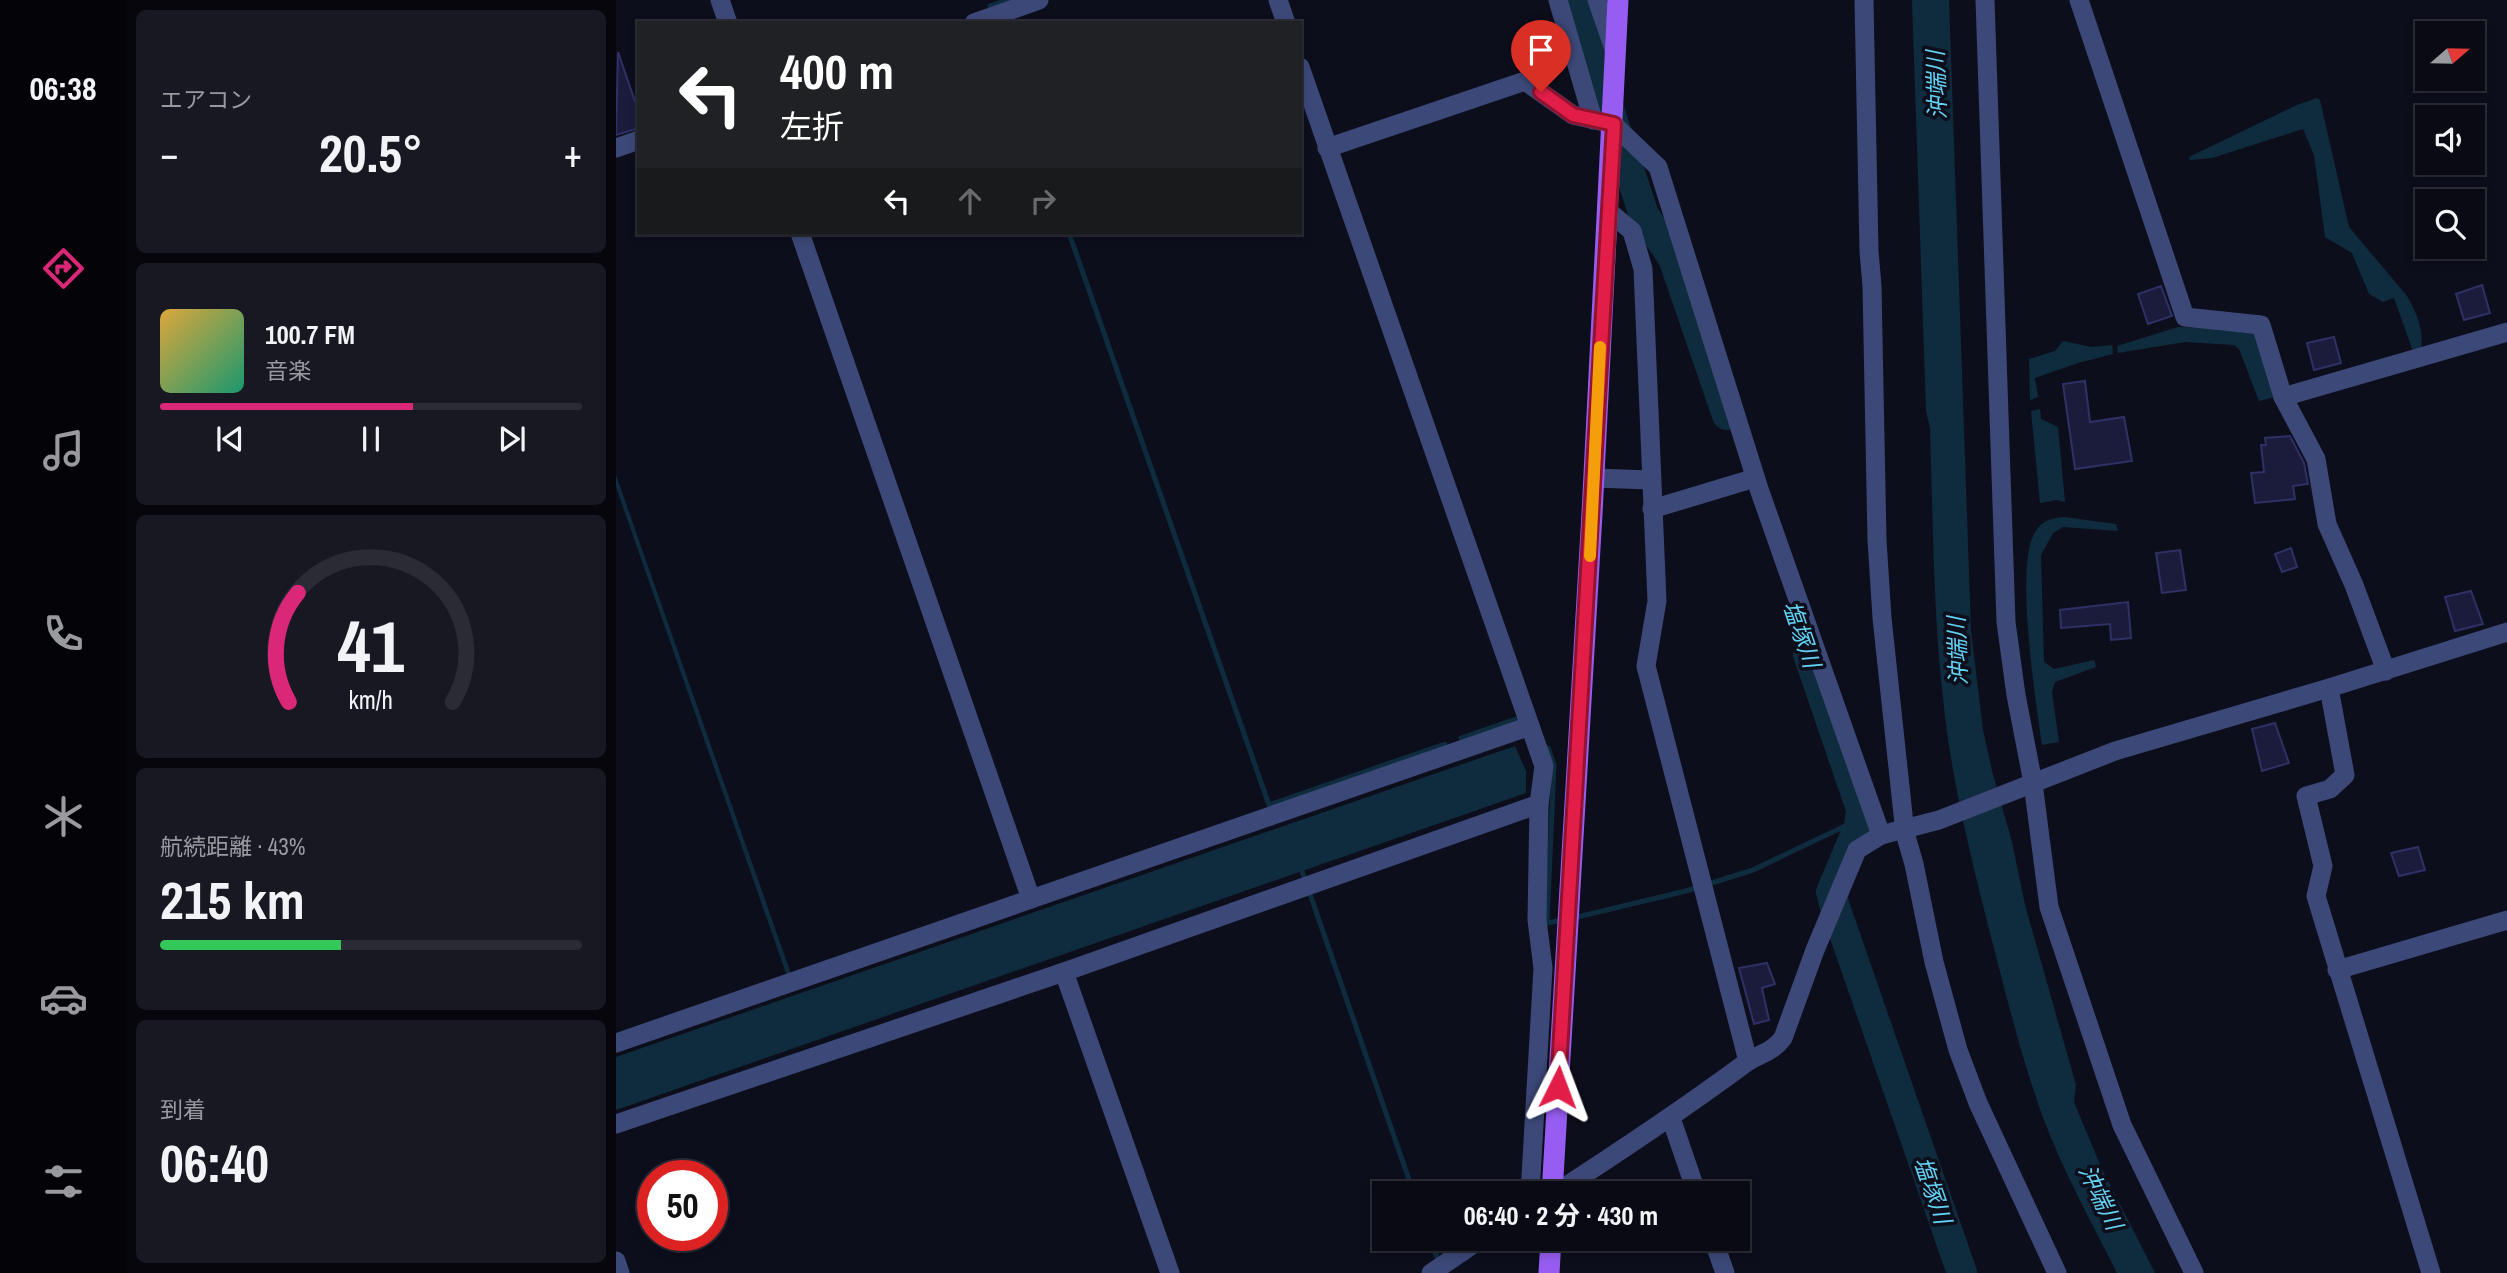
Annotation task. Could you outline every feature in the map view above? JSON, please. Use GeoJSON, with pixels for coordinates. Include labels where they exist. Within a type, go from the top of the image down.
{"type":"FeatureCollection","features":[{"type":"Feature","properties":{"kind":"main road"},"geometry":{"type":"LineString","coordinates":[[1554,1181],[1608,211],[1603,122],[1616,54],[1618,0]]}},
{"type":"Feature","properties":{"kind":"main road"},"geometry":{"type":"LineString","coordinates":[[1549,1273],[1550,1251]]}},
{"type":"Feature","properties":{"kind":"street"},"geometry":{"type":"LineString","coordinates":[[720,0],[727,21]]}},
{"type":"Feature","properties":{"kind":"street"},"geometry":{"type":"LineString","coordinates":[[1278,0],[1285,21]]}},
{"type":"Feature","properties":{"kind":"street"},"geometry":{"type":"LineString","coordinates":[[1558,0],[1603,122]]}},
{"type":"Feature","properties":{"kind":"street"},"geometry":{"type":"LineString","coordinates":[[1597,0],[1616,54]]}},
{"type":"Feature","properties":{"kind":"street"},"geometry":{"type":"LineString","coordinates":[[1864,0],[1877,540],[1888,684],[1905,828],[1934,962],[1958,1050],[1978,1103],[2057,1273]]}},
{"type":"Feature","properties":{"kind":"street"},"geometry":{"type":"LineString","coordinates":[[1985,0],[2006,622],[2024,787],[2049,907],[2122,1125],[2194,1273]]}},
{"type":"Feature","properties":{"kind":"street"},"geometry":{"type":"LineString","coordinates":[[2079,0],[2185,317],[2261,326],[2283,397],[2316,458],[2327,524],[2354,584],[2386,671]]}},
{"type":"Feature","properties":{"kind":"street"},"geometry":{"type":"LineString","coordinates":[[979,21],[1027,2]]}},
{"type":"Feature","properties":{"kind":"street"},"geometry":{"type":"LineString","coordinates":[[1302,73],[1544,766],[1539,804],[1536,920],[1542,968],[1531,1181]]}},
{"type":"Feature","properties":{"kind":"street"},"geometry":{"type":"LineString","coordinates":[[1327,148],[1525,81],[1573,115],[1603,122],[1658,167],[1755,478],[1881,835]]}},
{"type":"Feature","properties":{"kind":"street"},"geometry":{"type":"LineString","coordinates":[[616,148],[637,141]]}},
{"type":"Feature","properties":{"kind":"street"},"geometry":{"type":"LineString","coordinates":[[1608,211],[1632,231],[1643,269],[1657,601],[1646,666],[1748,1061]]}},
{"type":"Feature","properties":{"kind":"street"},"geometry":{"type":"LineString","coordinates":[[801,235],[1031,899]]}},
{"type":"Feature","properties":{"kind":"street"},"geometry":{"type":"LineString","coordinates":[[2283,397],[2507,332]]}},
{"type":"Feature","properties":{"kind":"street"},"geometry":{"type":"LineString","coordinates":[[1594,478],[1651,480]]}},
{"type":"Feature","properties":{"kind":"street"},"geometry":{"type":"LineString","coordinates":[[1652,509],[1755,478]]}},
{"type":"Feature","properties":{"kind":"street"},"geometry":{"type":"LineString","coordinates":[[1573,1181],[1671,1118],[1748,1061],[1771,1052],[1783,1038],[1815,950],[1857,850],[1881,835],[1938,820],[2115,751],[2386,671],[2507,632]]}},
{"type":"Feature","properties":{"kind":"street"},"geometry":{"type":"LineString","coordinates":[[2329,688],[2345,775],[2330,789],[2306,796],[2323,866],[2316,896],[2431,1273]]}},
{"type":"Feature","properties":{"kind":"street"},"geometry":{"type":"LineString","coordinates":[[616,1043],[1530,726]]}},
{"type":"Feature","properties":{"kind":"street"},"geometry":{"type":"LineString","coordinates":[[616,1124],[1065,971],[1539,804]]}},
{"type":"Feature","properties":{"kind":"street"},"geometry":{"type":"LineString","coordinates":[[2337,970],[2507,920]]}},
{"type":"Feature","properties":{"kind":"street"},"geometry":{"type":"LineString","coordinates":[[1065,971],[1170,1273]]}},
{"type":"Feature","properties":{"kind":"street"},"geometry":{"type":"LineString","coordinates":[[1671,1118],[1693,1181]]}},
{"type":"Feature","properties":{"kind":"street"},"geometry":{"type":"LineString","coordinates":[[1431,1273],[1463,1251]]}},
{"type":"Feature","properties":{"kind":"street"},"geometry":{"type":"LineString","coordinates":[[1717,1251],[1725,1273]]}},
{"type":"Feature","properties":{"kind":"street"},"geometry":{"type":"LineString","coordinates":[[616,1261],[620,1273]]}},
{"type":"Feature","properties":{"kind":"water"},"geometry":{"type":"Polygon","coordinates":[[[1565,0],[1586,0],[1597,51],[1584,66],[1565,0]]]}},
{"type":"Feature","properties":{"kind":"water","name":"沖端川"},"geometry":{"type":"Polygon","coordinates":[[[1912,0],[1949,0],[1971,631],[1983,730],[2025,905],[2076,1085],[2074,1102],[2101,1167],[2155,1273],[2117,1273],[2052,1140],[2015,1029],[1956,788],[1937,631],[1930,428],[1926,411],[1912,0]]]}},
{"type":"Feature","properties":{"kind":"water"},"geometry":{"type":"Polygon","coordinates":[[[2317,98],[2320,100],[2349,227],[2407,296],[2417,316],[2422,343],[2421,350],[2414,354],[2394,298],[2383,302],[2369,294],[2352,253],[2325,237],[2314,155],[2303,129],[2212,158],[2190,160],[2189,157],[2317,98]]]}},
{"type":"Feature","properties":{"kind":"water"},"geometry":{"type":"Polygon","coordinates":[[[2178,327],[2252,329],[2275,397],[2259,401],[2239,349],[2234,345],[2185,342],[2118,353],[2117,346],[2178,327]]]}},
{"type":"Feature","properties":{"kind":"water"},"geometry":{"type":"Polygon","coordinates":[[[2063,341],[2092,347],[2112,345],[2113,354],[2035,378],[2038,397],[2030,400],[2029,359],[2055,351],[2063,341]]]}},
{"type":"Feature","properties":{"kind":"water"},"geometry":{"type":"Polygon","coordinates":[[[2040,409],[2041,419],[2058,427],[2065,502],[2056,500],[2040,503],[2031,411],[2040,409]]]}},
{"type":"Feature","properties":{"kind":"water"},"geometry":{"type":"Polygon","coordinates":[[[616,475],[791,974],[787,976],[616,487],[616,475]]]}},
{"type":"Feature","properties":{"kind":"water"},"geometry":{"type":"Polygon","coordinates":[[[2064,517],[2116,524],[2118,531],[2063,527],[2053,533],[2041,555],[2044,662],[2054,669],[2094,660],[2096,667],[2055,682],[2052,692],[2059,742],[2042,745],[2029,637],[2026,576],[2034,534],[2050,519],[2064,517]]]}},
{"type":"Feature","properties":{"kind":"water"},"geometry":{"type":"Polygon","coordinates":[[[1515,746],[1526,771],[1526,793],[616,1110],[616,1057],[1515,746]]]}},
{"type":"Feature","properties":{"kind":"building"},"geometry":{"type":"Polygon","coordinates":[[[618,52],[637,107],[637,129],[616,135],[618,52]]]}},
{"type":"Feature","properties":{"kind":"building"},"geometry":{"type":"Polygon","coordinates":[[[2482,285],[2490,313],[2464,320],[2456,294],[2482,285]]]}},
{"type":"Feature","properties":{"kind":"building"},"geometry":{"type":"Polygon","coordinates":[[[2161,286],[2172,316],[2148,324],[2138,294],[2161,286]]]}},
{"type":"Feature","properties":{"kind":"building"},"geometry":{"type":"Polygon","coordinates":[[[2334,337],[2341,363],[2314,370],[2307,343],[2334,337]]]}},
{"type":"Feature","properties":{"kind":"building"},"geometry":{"type":"Polygon","coordinates":[[[2085,381],[2090,422],[2124,417],[2132,461],[2075,469],[2063,384],[2085,381]]]}},
{"type":"Feature","properties":{"kind":"building"},"geometry":{"type":"Polygon","coordinates":[[[2290,436],[2304,463],[2308,484],[2293,486],[2295,499],[2255,503],[2251,473],[2264,472],[2261,445],[2266,445],[2265,438],[2290,436]]]}},
{"type":"Feature","properties":{"kind":"building"},"geometry":{"type":"Polygon","coordinates":[[[2291,548],[2297,567],[2282,572],[2275,554],[2291,548]]]}},
{"type":"Feature","properties":{"kind":"building"},"geometry":{"type":"Polygon","coordinates":[[[2180,550],[2186,590],[2162,593],[2156,553],[2180,550]]]}},
{"type":"Feature","properties":{"kind":"building"},"geometry":{"type":"Polygon","coordinates":[[[2471,591],[2483,624],[2455,631],[2445,597],[2471,591]]]}},
{"type":"Feature","properties":{"kind":"building"},"geometry":{"type":"Polygon","coordinates":[[[2128,602],[2131,638],[2111,640],[2110,624],[2061,628],[2060,610],[2128,602]]]}},
{"type":"Feature","properties":{"kind":"building"},"geometry":{"type":"Polygon","coordinates":[[[2275,723],[2289,763],[2262,771],[2252,729],[2275,723]]]}},
{"type":"Feature","properties":{"kind":"building"},"geometry":{"type":"Polygon","coordinates":[[[2418,847],[2425,870],[2399,876],[2391,853],[2418,847]]]}},
{"type":"Feature","properties":{"kind":"building"},"geometry":{"type":"Polygon","coordinates":[[[1767,963],[1775,984],[1762,988],[1769,1020],[1754,1024],[1739,968],[1767,963]]]}},
{"type":"Feature","properties":{"kind":"waterway"},"geometry":{"type":"LineString","coordinates":[[993,13],[990,6],[1008,0]]}},
{"type":"Feature","properties":{"kind":"waterway","name":"塩塚川"},"geometry":{"type":"LineString","coordinates":[[1573,0],[1644,215],[1673,258],[1727,415]]}},
{"type":"Feature","properties":{"kind":"waterway"},"geometry":{"type":"LineString","coordinates":[[1070,235],[1269,805],[1445,744]]}},
{"type":"Feature","properties":{"kind":"waterway","name":"塩塚川"},"geometry":{"type":"LineString","coordinates":[[1808,654],[1861,809],[1859,826],[1831,892],[1962,1273]]}},
{"type":"Feature","properties":{"kind":"waterway"},"geometry":{"type":"LineString","coordinates":[[1461,738],[1519,718]]}},
{"type":"Feature","properties":{"kind":"waterway"},"geometry":{"type":"LineString","coordinates":[[1548,748],[1554,765],[1547,923],[1563,920]]}},
{"type":"Feature","properties":{"kind":"waterway"},"geometry":{"type":"LineString","coordinates":[[1573,918],[1686,891],[1753,870],[1860,819]]}},
{"type":"Feature","properties":{"kind":"waterway"},"geometry":{"type":"LineString","coordinates":[[1302,871],[1409,1181]]}},
{"type":"Feature","properties":{"kind":"waterway"},"geometry":{"type":"LineString","coordinates":[[1435,1251],[1437,1257]]}},
{"type":"Feature","properties":{"kind":"slow traffic"},"geometry":{"type":"LineString","coordinates":[[1590,556],[1600,347]]}},
{"type":"Feature","properties":{"kind":"route"},"geometry":{"type":"LineString","coordinates":[[1541,92],[1573,115],[1614,124],[1558,1087]]}}]}
